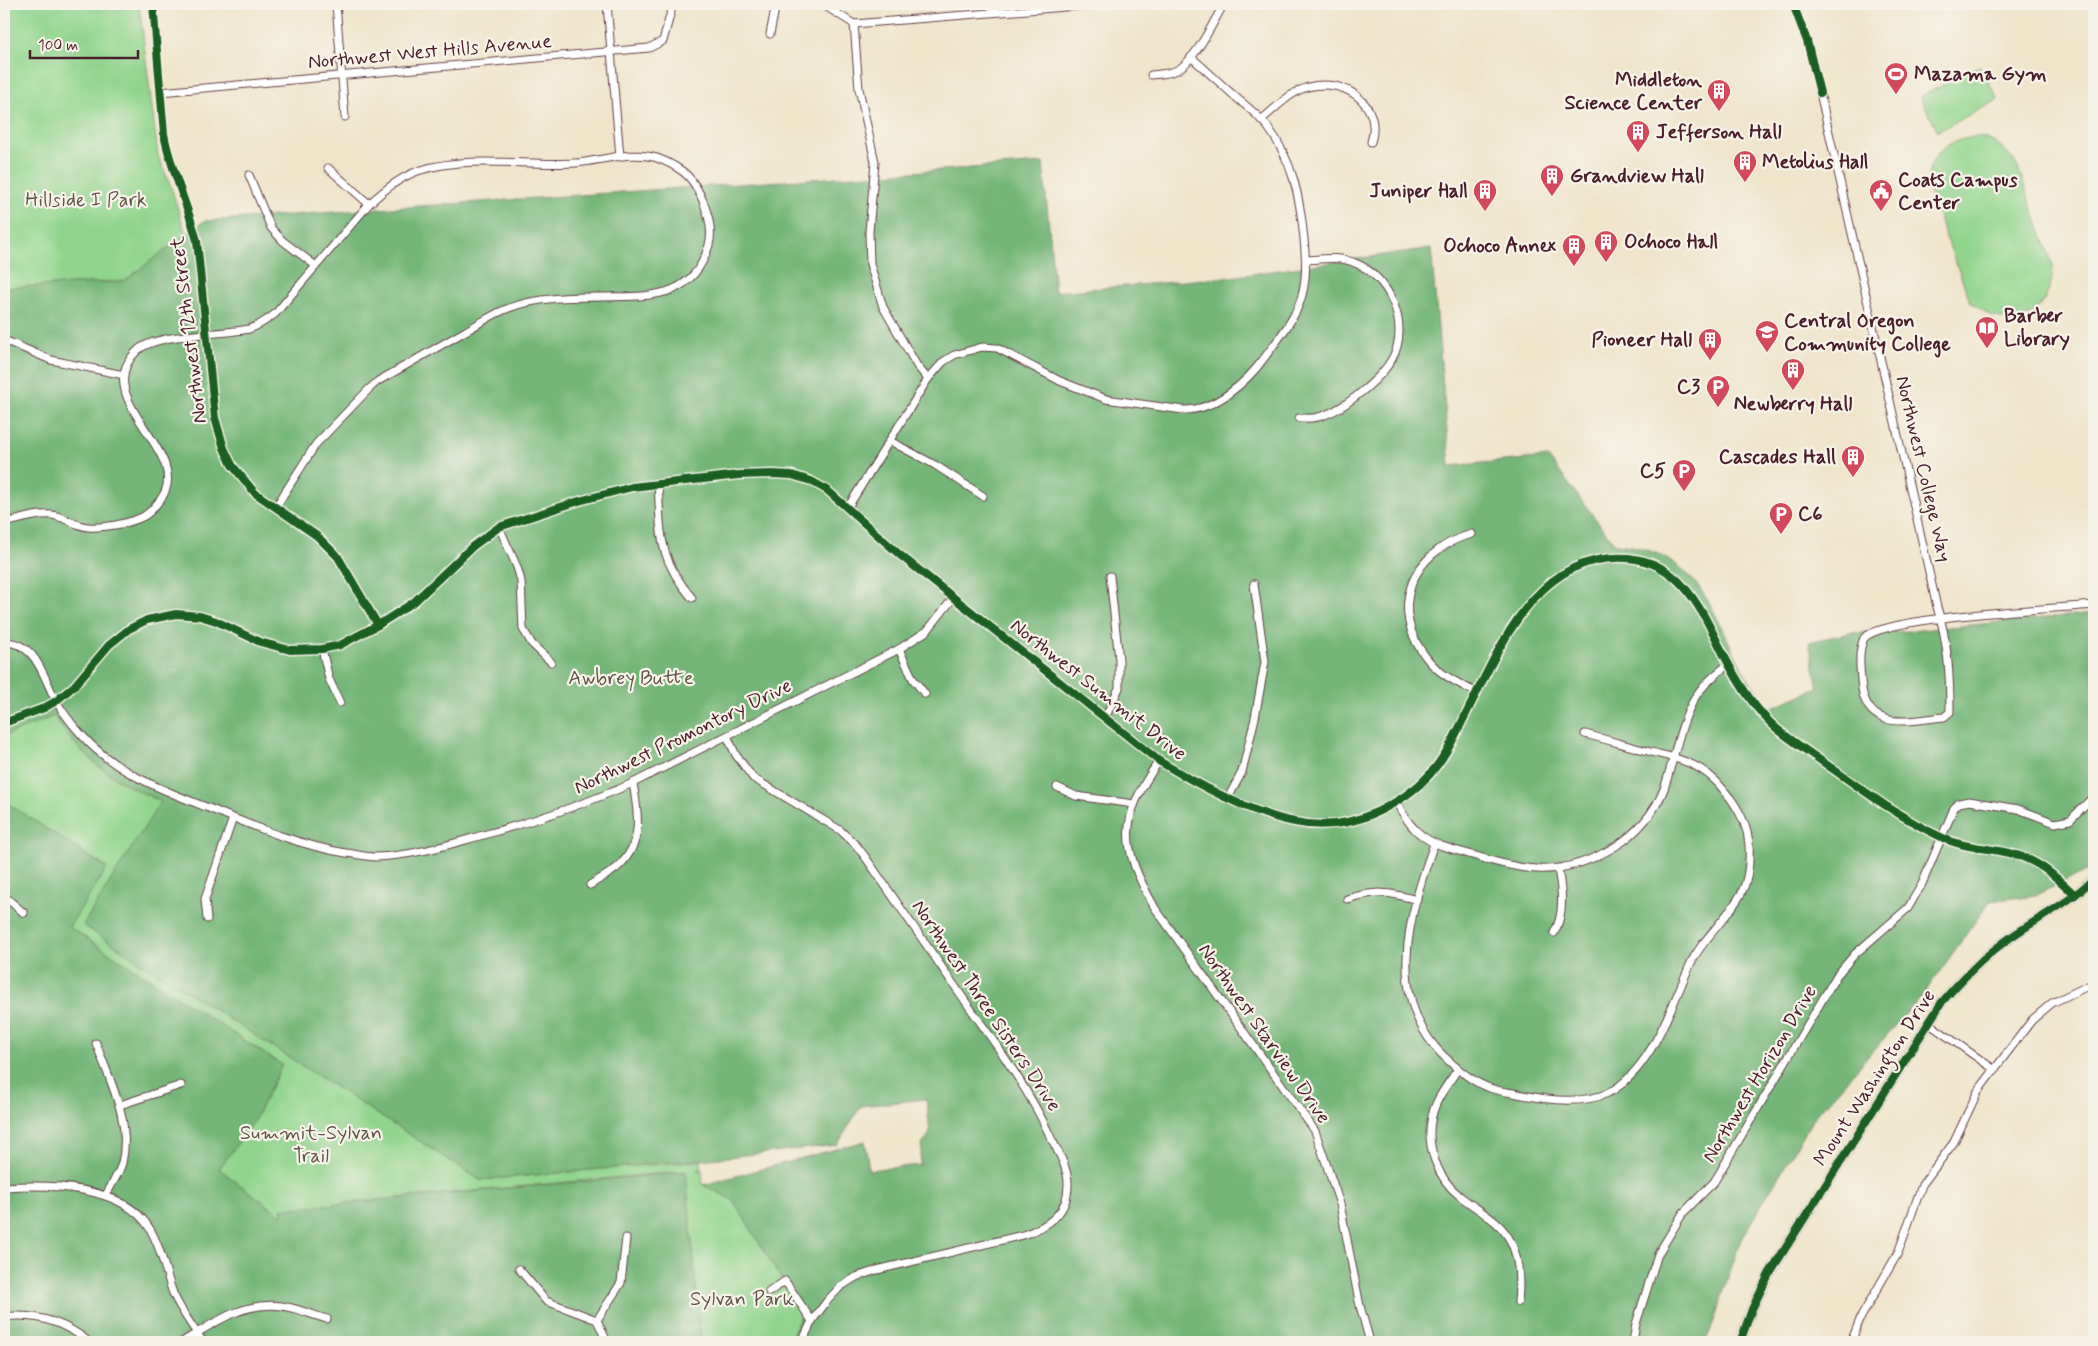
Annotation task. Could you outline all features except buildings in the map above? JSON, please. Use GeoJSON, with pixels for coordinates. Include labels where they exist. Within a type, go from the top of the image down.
{"type":"FeatureCollection","features":[{"type":"Feature","properties":{"kind":"main road","name":"Mount Washington Drive"},"geometry":{"type":"LineString","coordinates":[[1740,1342],[1752,1309],[1769,1274],[1942,1002],[1976,965],[2003,942],[2075,895],[2094,878]]}},
{"type":"Feature","properties":{"kind":"street","name":"Northwest 12th Street"},"geometry":{"type":"LineString","coordinates":[[153,4],[167,152],[192,220],[197,241],[215,418],[224,448],[242,479],[276,508],[317,536],[338,557],[378,625]]}},
{"type":"Feature","properties":{"kind":"street"},"geometry":{"type":"LineString","coordinates":[[336,4],[345,117]]}},
{"type":"Feature","properties":{"kind":"street"},"geometry":{"type":"LineString","coordinates":[[607,4],[620,157]]}},
{"type":"Feature","properties":{"kind":"street","name":"Northwest West Hills Avenue"},"geometry":{"type":"LineString","coordinates":[[160,92],[649,48],[663,41],[673,4]]}},
{"type":"Feature","properties":{"kind":"street"},"geometry":{"type":"LineString","coordinates":[[770,34],[776,4]]}},
{"type":"Feature","properties":{"kind":"street"},"geometry":{"type":"LineString","coordinates":[[822,4],[854,24],[1102,4]]}},
{"type":"Feature","properties":{"kind":"street"},"geometry":{"type":"LineString","coordinates":[[1151,75],[1175,71],[1184,66],[1192,57],[1224,4]]}},
{"type":"Feature","properties":{"kind":"street","name":"Northwest College Way"},"geometry":{"type":"LineString","coordinates":[[1793,4],[1807,41],[1820,93],[1941,619],[1947,647],[1950,712],[1944,717],[1898,722],[1882,719],[1872,713],[1866,704],[1862,692],[1860,653],[1864,638],[1868,634],[1892,626],[1941,619]]}},
{"type":"Feature","properties":{"kind":"street"},"geometry":{"type":"LineString","coordinates":[[854,24],[859,88],[875,162],[869,232],[870,264],[883,307],[917,366],[928,379]]}},
{"type":"Feature","properties":{"kind":"street"},"geometry":{"type":"LineString","coordinates":[[848,507],[928,379],[944,362],[954,355],[982,348],[997,348],[1060,381],[1106,399],[1182,410],[1195,410],[1207,407],[1248,377],[1288,325],[1301,300],[1306,260],[1302,216],[1294,177],[1282,150],[1261,120],[1192,57]]}},
{"type":"Feature","properties":{"kind":"street"},"geometry":{"type":"LineString","coordinates":[[1261,120],[1299,90],[1318,85],[1330,85],[1352,92],[1367,106],[1374,124],[1371,142]]}},
{"type":"Feature","properties":{"kind":"street"},"geometry":{"type":"LineString","coordinates":[[4,523],[50,515],[88,527],[126,523],[143,517],[152,510],[163,496],[167,478],[164,462],[158,448],[129,405],[125,392],[124,375],[130,361],[138,350],[151,342],[250,328],[263,322],[275,314],[369,204],[384,190],[403,178],[436,166],[474,163],[575,163],[638,156],[656,158],[683,171],[697,188],[709,216],[710,243],[700,268],[690,279],[678,287],[644,297],[536,301],[507,308],[488,318],[378,381],[369,389],[316,444],[276,508]]}},
{"type":"Feature","properties":{"kind":"street"},"geometry":{"type":"LineString","coordinates":[[328,168],[369,204]]}},
{"type":"Feature","properties":{"kind":"street"},"geometry":{"type":"LineString","coordinates":[[249,175],[271,228],[316,266]]}},
{"type":"Feature","properties":{"kind":"street"},"geometry":{"type":"LineString","coordinates":[[1299,418],[1318,418],[1343,406],[1364,390],[1392,359],[1398,337],[1397,314],[1388,291],[1371,271],[1354,262],[1332,258],[1306,260]]}},
{"type":"Feature","properties":{"kind":"street"},"geometry":{"type":"LineString","coordinates":[[4,340],[51,360],[124,375]]}},
{"type":"Feature","properties":{"kind":"street"},"geometry":{"type":"LineString","coordinates":[[890,441],[935,465],[983,496]]}},
{"type":"Feature","properties":{"kind":"street","name":"Northwest Summit Drive"},"geometry":{"type":"LineString","coordinates":[[4,723],[44,708],[56,701],[74,686],[120,635],[138,624],[163,616],[187,615],[216,621],[273,646],[303,650],[322,649],[340,645],[378,625],[414,602],[473,546],[499,527],[579,501],[632,487],[738,475],[792,475],[811,480],[827,490],[900,555],[1159,761],[1193,782],[1228,798],[1278,818],[1318,825],[1341,824],[1365,818],[1396,803],[1415,789],[1432,772],[1450,747],[1494,658],[1530,602],[1548,584],[1566,570],[1592,560],[1612,558],[1645,562],[1657,567],[1678,581],[1691,593],[1702,610],[1728,664],[1750,701],[1778,730],[1884,805],[1942,838],[1967,846],[2016,854],[2036,863],[2075,895]]}},
{"type":"Feature","properties":{"kind":"street"},"geometry":{"type":"LineString","coordinates":[[658,483],[663,550],[671,571],[692,598]]}},
{"type":"Feature","properties":{"kind":"street"},"geometry":{"type":"LineString","coordinates":[[499,527],[517,567],[521,581],[523,629],[532,644],[551,662]]}},
{"type":"Feature","properties":{"kind":"street"},"geometry":{"type":"LineString","coordinates":[[1472,534],[1455,539],[1435,550],[1418,570],[1409,590],[1408,618],[1416,641],[1429,662],[1449,679],[1477,693]]}},
{"type":"Feature","properties":{"kind":"street"},"geometry":{"type":"LineString","coordinates":[[1105,718],[1119,688],[1119,660],[1110,576]]}},
{"type":"Feature","properties":{"kind":"street"},"geometry":{"type":"LineString","coordinates":[[1228,798],[1242,772],[1255,718],[1265,662],[1254,584]]}},
{"type":"Feature","properties":{"kind":"street","name":"Northwest Promontory Drive"},"geometry":{"type":"LineString","coordinates":[[4,642],[10,642],[28,649],[38,664],[56,701],[80,734],[108,760],[138,779],[233,818],[314,847],[374,857],[433,850],[547,817],[633,783],[899,649],[926,631],[954,597]]}},
{"type":"Feature","properties":{"kind":"street"},"geometry":{"type":"LineString","coordinates":[[1941,619],[2094,605]]}},
{"type":"Feature","properties":{"kind":"street"},"geometry":{"type":"LineString","coordinates":[[322,649],[329,679],[340,703]]}},
{"type":"Feature","properties":{"kind":"street"},"geometry":{"type":"LineString","coordinates":[[899,649],[913,679],[925,694]]}},
{"type":"Feature","properties":{"kind":"street"},"geometry":{"type":"LineString","coordinates":[[1396,803],[1412,827],[1434,844],[1519,868],[1558,869],[1595,859],[1638,829],[1656,805],[1663,791],[1687,715],[1696,695],[1702,687],[1728,664]]}},
{"type":"Feature","properties":{"kind":"street"},"geometry":{"type":"LineString","coordinates":[[1434,844],[1417,900],[1406,958],[1406,977],[1412,1008],[1427,1037],[1458,1070],[1486,1087],[1529,1096],[1579,1100],[1614,1090],[1639,1069],[1659,1033],[1692,960],[1740,895],[1750,862],[1748,835],[1740,812],[1716,780],[1700,768],[1674,758],[1584,734]]}},
{"type":"Feature","properties":{"kind":"street","name":"Northwest Three Sisters Drive"},"geometry":{"type":"LineString","coordinates":[[727,736],[736,755],[753,778],[826,820],[840,830],[861,852],[1009,1064],[1044,1122],[1067,1174],[1068,1183],[1063,1206],[1052,1222],[1023,1235],[877,1270],[856,1277],[840,1287],[812,1322],[802,1342]]}},
{"type":"Feature","properties":{"kind":"street","name":"Northwest Starview Drive"},"geometry":{"type":"LineString","coordinates":[[1159,761],[1142,786],[1134,804],[1129,824],[1129,848],[1140,880],[1156,908],[1314,1131],[1340,1204],[1360,1306],[1370,1342]]}},
{"type":"Feature","properties":{"kind":"street"},"geometry":{"type":"LineString","coordinates":[[590,885],[620,865],[637,841],[638,815],[633,783]]}},
{"type":"Feature","properties":{"kind":"street"},"geometry":{"type":"LineString","coordinates":[[1057,787],[1076,796],[1134,804]]}},
{"type":"Feature","properties":{"kind":"street","name":"Northwest Horizon Drive"},"geometry":{"type":"LineString","coordinates":[[1633,1342],[1636,1324],[1658,1254],[1683,1213],[1714,1182],[1837,975],[1855,954],[1908,908],[1922,884],[1950,816],[1959,803],[1969,801],[2018,809],[2055,822],[2070,820],[2091,799]]}},
{"type":"Feature","properties":{"kind":"street"},"geometry":{"type":"LineString","coordinates":[[207,919],[205,898],[233,818]]}},
{"type":"Feature","properties":{"kind":"street"},"geometry":{"type":"LineString","coordinates":[[1554,933],[1560,918],[1562,898],[1558,869]]}},
{"type":"Feature","properties":{"kind":"street"},"geometry":{"type":"LineString","coordinates":[[1348,899],[1376,892],[1417,900]]}},
{"type":"Feature","properties":{"kind":"street"},"geometry":{"type":"LineString","coordinates":[[4,896],[24,913]]}},
{"type":"Feature","properties":{"kind":"street"},"geometry":{"type":"LineString","coordinates":[[1851,1342],[1861,1317],[1898,1253],[1922,1185],[1954,1142],[1978,1091],[2032,1020],[2052,1003],[2094,983]]}},
{"type":"Feature","properties":{"kind":"street"},"geometry":{"type":"LineString","coordinates":[[1928,1022],[1995,1070]]}},
{"type":"Feature","properties":{"kind":"street"},"geometry":{"type":"LineString","coordinates":[[96,1043],[120,1105],[126,1139],[121,1165],[106,1195]]}},
{"type":"Feature","properties":{"kind":"street"},"geometry":{"type":"LineString","coordinates":[[1458,1070],[1443,1091],[1432,1115],[1430,1140],[1434,1157],[1439,1172],[1449,1186],[1460,1197],[1489,1215],[1499,1224],[1511,1241],[1519,1271],[1518,1302]]}},
{"type":"Feature","properties":{"kind":"street"},"geometry":{"type":"LineString","coordinates":[[120,1105],[180,1085]]}},
{"type":"Feature","properties":{"kind":"street"},"geometry":{"type":"LineString","coordinates":[[4,1187],[33,1185],[106,1195],[132,1209],[150,1228],[163,1255],[174,1295],[203,1342]]}},
{"type":"Feature","properties":{"kind":"street"},"geometry":{"type":"LineString","coordinates":[[597,1320],[621,1283],[626,1238]]}},
{"type":"Feature","properties":{"kind":"street"},"geometry":{"type":"LineString","coordinates":[[518,1269],[546,1301],[597,1320],[608,1342]]}},
{"type":"Feature","properties":{"kind":"street"},"geometry":{"type":"LineString","coordinates":[[768,1292],[784,1281],[812,1322]]}},
{"type":"Feature","properties":{"kind":"street"},"geometry":{"type":"LineString","coordinates":[[182,1342],[222,1317],[259,1306],[283,1306],[327,1319]]}},
{"type":"Feature","properties":{"kind":"street"},"geometry":{"type":"LineString","coordinates":[[4,1317],[48,1318],[77,1333],[89,1342]]}},
{"type":"Feature","properties":{"kind":"green space","name":"Hillside I Park"},"geometry":{"type":"Polygon","coordinates":[[[4,4],[139,4],[158,156],[171,187],[186,235],[124,281],[4,288],[4,4]]]}},
{"type":"Feature","properties":{"kind":"green space"},"geometry":{"type":"Polygon","coordinates":[[[1980,66],[1998,100],[1938,131],[1920,97],[1980,66]]]}},
{"type":"Feature","properties":{"kind":"green space"},"geometry":{"type":"Polygon","coordinates":[[[1979,137],[1997,144],[2011,157],[2018,168],[2053,266],[2049,290],[2044,300],[2028,315],[2018,319],[1993,316],[1984,312],[1970,301],[1928,189],[1930,167],[1941,151],[1948,145],[1958,141],[1979,137]]]}},
{"type":"Feature","properties":{"kind":"green space","name":"Awbrey Butte"},"geometry":{"type":"Polygon","coordinates":[[[1043,163],[1055,292],[1231,277],[1431,248],[1450,466],[1548,457],[1615,544],[1650,551],[1676,564],[1695,583],[1710,605],[1751,683],[1770,708],[1818,688],[1809,642],[1849,633],[1910,631],[2094,613],[2094,861],[2089,870],[2036,895],[1990,901],[1925,992],[1813,1119],[1741,1239],[1707,1342],[789,1342],[802,1313],[733,1200],[703,1185],[865,1141],[869,1170],[920,1165],[922,1145],[930,1133],[926,1099],[861,1106],[837,1145],[701,1160],[480,1180],[83,925],[161,801],[128,785],[100,768],[76,745],[54,716],[4,736],[4,288],[124,281],[204,221],[1043,163]]]}},
{"type":"Feature","properties":{"kind":"green space"},"geometry":{"type":"Polygon","coordinates":[[[54,716],[76,745],[100,768],[128,785],[161,801],[83,925],[480,1180],[701,1160],[703,1185],[723,1183],[802,1313],[789,1342],[701,1342],[685,1171],[282,1209],[282,1217],[219,1169],[254,1121],[282,1065],[69,927],[107,868],[4,801],[4,736],[54,716]]]}},
{"type":"Feature","properties":{"kind":"green space"},"geometry":{"type":"Polygon","coordinates":[[[4,801],[107,868],[69,927],[282,1065],[254,1121],[219,1169],[282,1216],[281,1209],[686,1172],[701,1342],[4,1342],[4,801]]]}},
{"type":"Feature","properties":{"kind":"cycle path"},"geometry":{"type":"LineString","coordinates":[[153,4],[164,134],[197,241],[215,418],[224,448],[232,465],[255,493],[317,536],[338,557],[378,625]]}},
{"type":"Feature","properties":{"kind":"cycle path"},"geometry":{"type":"LineString","coordinates":[[1793,4],[1807,41],[1820,93]]}},
{"type":"Feature","properties":{"kind":"cycle path"},"geometry":{"type":"LineString","coordinates":[[4,723],[44,708],[56,701],[74,686],[109,645],[129,629],[147,620],[176,614],[200,616],[216,621],[260,642],[290,650],[322,649],[340,645],[378,625],[414,602],[473,546],[499,527],[579,501],[632,487],[739,475],[792,475],[811,481],[827,490],[900,555],[1159,761],[1207,788],[1243,805],[1278,818],[1305,824],[1337,824],[1367,816],[1399,800],[1424,780],[1441,760],[1509,632],[1526,607],[1546,586],[1570,570],[1597,560],[1628,558],[1648,562],[1665,570],[1679,581],[1691,595],[1743,688],[1761,713],[1782,733],[1870,795],[1926,830],[1959,844],[2007,852],[2025,858],[2048,871],[2075,895]]}},
{"type":"Feature","properties":{"kind":"cycle path"},"geometry":{"type":"LineString","coordinates":[[1740,1342],[1752,1309],[1769,1274],[1942,1002],[1971,971],[1995,950],[2014,935],[2062,904],[2094,878]]}},
{"type":"Feature","properties":{"kind":"place","name":"Mazama Gym"},"geometry":{"type":"Point","coordinates":[1896,95]}},
{"type":"Feature","properties":{"kind":"place","name":"Middleton Science Center"},"geometry":{"type":"Point","coordinates":[1719,112]}},
{"type":"Feature","properties":{"kind":"place","name":"Jefferson Hall"},"geometry":{"type":"Point","coordinates":[1638,153]}},
{"type":"Feature","properties":{"kind":"place","name":"Metolius Hall"},"geometry":{"type":"Point","coordinates":[1745,183]}},
{"type":"Feature","properties":{"kind":"place","name":"Grandview Hall"},"geometry":{"type":"Point","coordinates":[1552,197]}},
{"type":"Feature","properties":{"kind":"place","name":"Juniper Hall"},"geometry":{"type":"Point","coordinates":[1485,212]}},
{"type":"Feature","properties":{"kind":"place","name":"Coats Campus Center"},"geometry":{"type":"Point","coordinates":[1881,212]}},
{"type":"Feature","properties":{"kind":"place","name":"Ochoco Hall"},"geometry":{"type":"Point","coordinates":[1606,263]}},
{"type":"Feature","properties":{"kind":"place","name":"Ochoco Annex"},"geometry":{"type":"Point","coordinates":[1574,267]}},
{"type":"Feature","properties":{"kind":"place","name":"Barber Library"},"geometry":{"type":"Point","coordinates":[1987,349]}},
{"type":"Feature","properties":{"kind":"place","name":"Central Oregon Community College"},"geometry":{"type":"Point","coordinates":[1767,353]}},
{"type":"Feature","properties":{"kind":"place","name":"Pioneer Hall"},"geometry":{"type":"Point","coordinates":[1710,361]}},
{"type":"Feature","properties":{"kind":"place","name":"Newberry Hall"},"geometry":{"type":"Point","coordinates":[1793,391]}},
{"type":"Feature","properties":{"kind":"place","name":"C3"},"geometry":{"type":"Point","coordinates":[1718,408]}},
{"type":"Feature","properties":{"kind":"place","name":"Cascades Hall"},"geometry":{"type":"Point","coordinates":[1853,478]}},
{"type":"Feature","properties":{"kind":"place","name":"C5"},"geometry":{"type":"Point","coordinates":[1684,492]}},
{"type":"Feature","properties":{"kind":"place","name":"C6"},"geometry":{"type":"Point","coordinates":[1781,535]}},
{"type":"Feature","properties":{"kind":"park label","name":"Summit-Sylvan Trail"},"geometry":{"type":"Point","coordinates":[311,1144]}},
{"type":"Feature","properties":{"kind":"park label","name":"Sylvan Park"},"geometry":{"type":"Point","coordinates":[742,1299]}}]}
